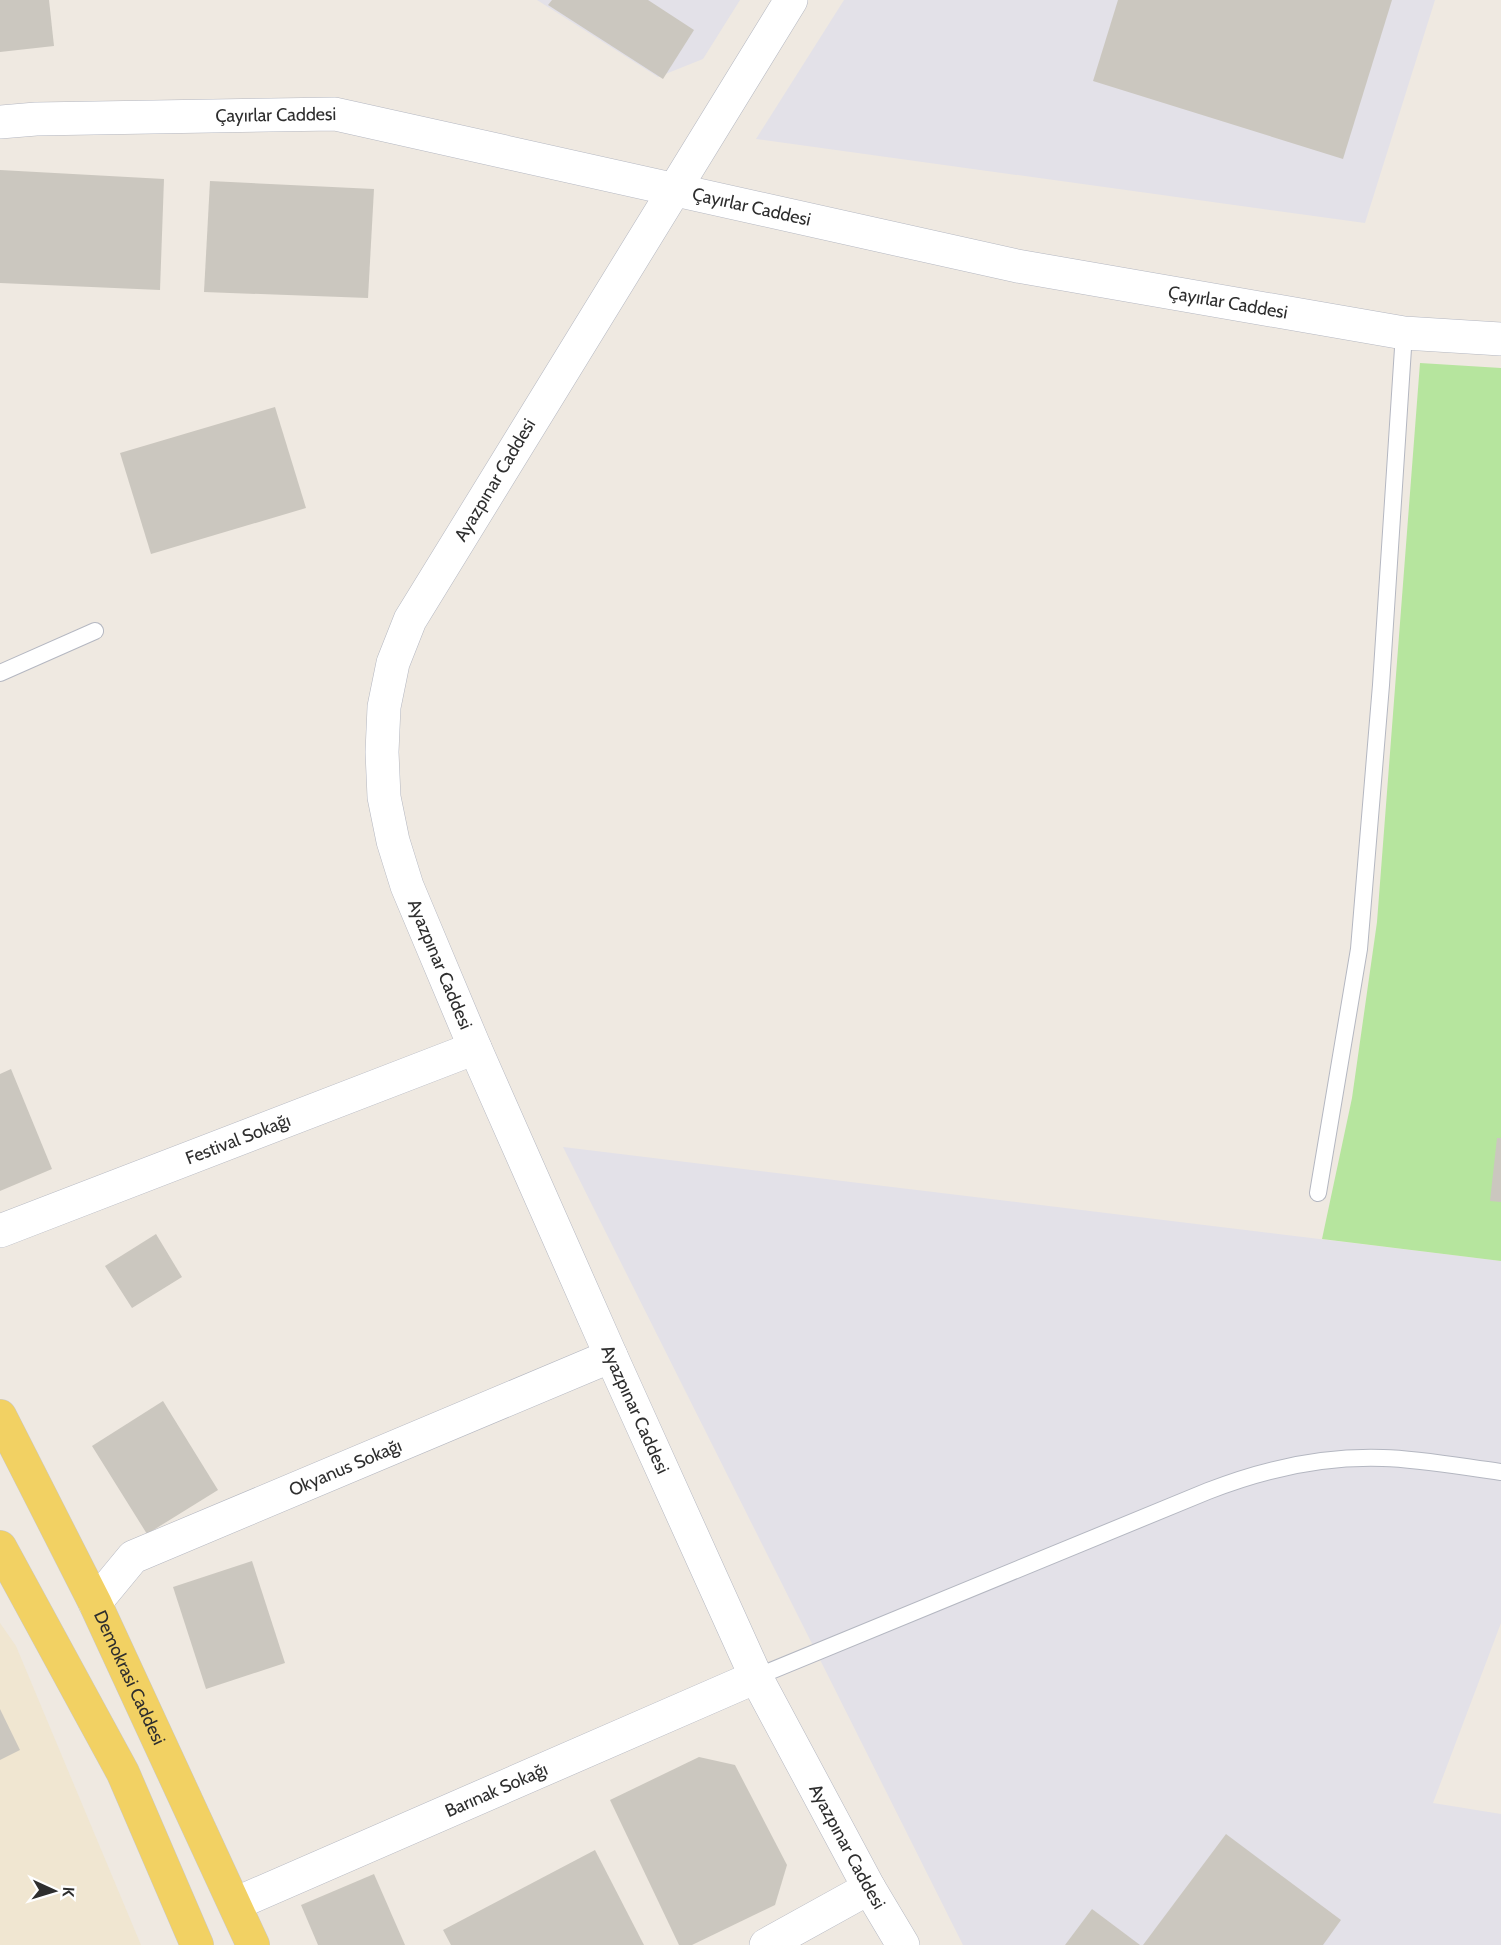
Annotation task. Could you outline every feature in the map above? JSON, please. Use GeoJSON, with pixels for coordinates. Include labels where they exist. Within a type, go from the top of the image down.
{"type":"FeatureCollection","features":[{"type":"Feature","properties":{"kind":"main road","name":"Demokrasi Caddesi"},"geometry":{"type":"LineString","coordinates":[[0,1416],[95,1603],[253,1945]]}},
{"type":"Feature","properties":{"kind":"main road"},"geometry":{"type":"LineString","coordinates":[[0,1547],[123,1773],[197,1945]]}},
{"type":"Feature","properties":{"kind":"street","name":"Ayazpınar Caddesi"},"geometry":{"type":"LineString","coordinates":[[791,0],[410,620],[393,663],[384,707],[382,752],[384,797],[393,842],[407,886],[611,1356],[756,1677],[869,1888],[903,1945]]}},
{"type":"Feature","properties":{"kind":"street","name":"Çayırlar Caddesi"},"geometry":{"type":"LineString","coordinates":[[0,122],[36,119],[335,114],[1017,266],[1404,333],[1501,339]]}},
{"type":"Feature","properties":{"kind":"street","name":"Festival Sokağı"},"geometry":{"type":"LineString","coordinates":[[0,1231],[476,1048]]}},
{"type":"Feature","properties":{"kind":"street","name":"Okyanus Sokağı"},"geometry":{"type":"LineString","coordinates":[[95,1603],[133,1557],[611,1356]]}},
{"type":"Feature","properties":{"kind":"street","name":"Barınak Sokağı"},"geometry":{"type":"LineString","coordinates":[[235,1904],[756,1677]]}},
{"type":"Feature","properties":{"kind":"street"},"geometry":{"type":"LineString","coordinates":[[766,1945],[869,1888]]}},
{"type":"Feature","properties":{"kind":"lane"},"geometry":{"type":"LineString","coordinates":[[1318,1193],[1359,949],[1381,685],[1404,333]]}},
{"type":"Feature","properties":{"kind":"lane"},"geometry":{"type":"LineString","coordinates":[[0,673],[95,631]]}},
{"type":"Feature","properties":{"kind":"lane"},"geometry":{"type":"LineString","coordinates":[[756,1677],[1208,1491],[1250,1476],[1305,1463],[1344,1458],[1374,1458],[1501,1472]]}},
{"type":"Feature","properties":{"kind":"shaded area"},"geometry":{"type":"Polygon","coordinates":[[[537,0],[740,0],[703,59],[658,77],[537,0]]]}},
{"type":"Feature","properties":{"kind":"shaded area"},"geometry":{"type":"Polygon","coordinates":[[[844,0],[1435,0],[1365,223],[756,139],[844,0]]]}},
{"type":"Feature","properties":{"kind":"shaded area"},"geometry":{"type":"Polygon","coordinates":[[[563,1147],[1501,1261],[1501,1623],[1433,1803],[1501,1814],[1501,1945],[963,1945],[563,1147]]]}},
{"type":"Feature","properties":{"kind":"shaded area"},"geometry":{"type":"Polygon","coordinates":[[[0,1623],[16,1646],[141,1945],[0,1945],[0,1623]]]}},
{"type":"Feature","properties":{"kind":"green space"},"geometry":{"type":"Polygon","coordinates":[[[1420,363],[1501,368],[1501,1261],[1322,1239],[1352,1098],[1377,922],[1420,363]]]}},
{"type":"Feature","properties":{"kind":"building"},"geometry":{"type":"Polygon","coordinates":[[[0,0],[49,0],[54,46],[0,52],[0,0]]]}},
{"type":"Feature","properties":{"kind":"building"},"geometry":{"type":"Polygon","coordinates":[[[552,0],[648,0],[694,30],[663,79],[548,5],[552,0]]]}},
{"type":"Feature","properties":{"kind":"building"},"geometry":{"type":"Polygon","coordinates":[[[1118,0],[1392,0],[1343,159],[1093,81],[1118,0]]]}},
{"type":"Feature","properties":{"kind":"building"},"geometry":{"type":"Polygon","coordinates":[[[0,170],[164,179],[160,290],[0,283],[0,170]]]}},
{"type":"Feature","properties":{"kind":"building"},"geometry":{"type":"Polygon","coordinates":[[[210,181],[374,189],[368,298],[204,292],[210,181]]]}},
{"type":"Feature","properties":{"kind":"building"},"geometry":{"type":"Polygon","coordinates":[[[275,407],[306,508],[151,554],[120,453],[275,407]]]}},
{"type":"Feature","properties":{"kind":"building"},"geometry":{"type":"Polygon","coordinates":[[[11,1069],[52,1169],[0,1191],[0,1074],[11,1069]]]}},
{"type":"Feature","properties":{"kind":"building"},"geometry":{"type":"Polygon","coordinates":[[[1497,1138],[1501,1138],[1501,1202],[1490,1201],[1497,1138]]]}},
{"type":"Feature","properties":{"kind":"building"},"geometry":{"type":"Polygon","coordinates":[[[156,1234],[182,1277],[132,1308],[105,1266],[156,1234]]]}},
{"type":"Feature","properties":{"kind":"building"},"geometry":{"type":"Polygon","coordinates":[[[163,1401],[218,1490],[147,1534],[92,1446],[163,1401]]]}},
{"type":"Feature","properties":{"kind":"building"},"geometry":{"type":"Polygon","coordinates":[[[252,1561],[285,1663],[206,1689],[173,1587],[252,1561]]]}},
{"type":"Feature","properties":{"kind":"building"},"geometry":{"type":"Polygon","coordinates":[[[0,1709],[20,1750],[0,1760],[0,1709]]]}},
{"type":"Feature","properties":{"kind":"building"},"geometry":{"type":"Polygon","coordinates":[[[699,1757],[735,1765],[787,1865],[775,1905],[692,1945],[679,1945],[610,1800],[699,1757]]]}},
{"type":"Feature","properties":{"kind":"building"},"geometry":{"type":"Polygon","coordinates":[[[1226,1834],[1341,1920],[1323,1945],[1143,1945],[1226,1834]]]}},
{"type":"Feature","properties":{"kind":"building"},"geometry":{"type":"Polygon","coordinates":[[[595,1850],[644,1945],[451,1945],[443,1930],[595,1850]]]}},
{"type":"Feature","properties":{"kind":"building"},"geometry":{"type":"Polygon","coordinates":[[[374,1874],[405,1945],[318,1945],[301,1905],[374,1874]]]}},
{"type":"Feature","properties":{"kind":"building"},"geometry":{"type":"Polygon","coordinates":[[[1092,1909],[1140,1945],[1065,1945],[1092,1909]]]}}]}
